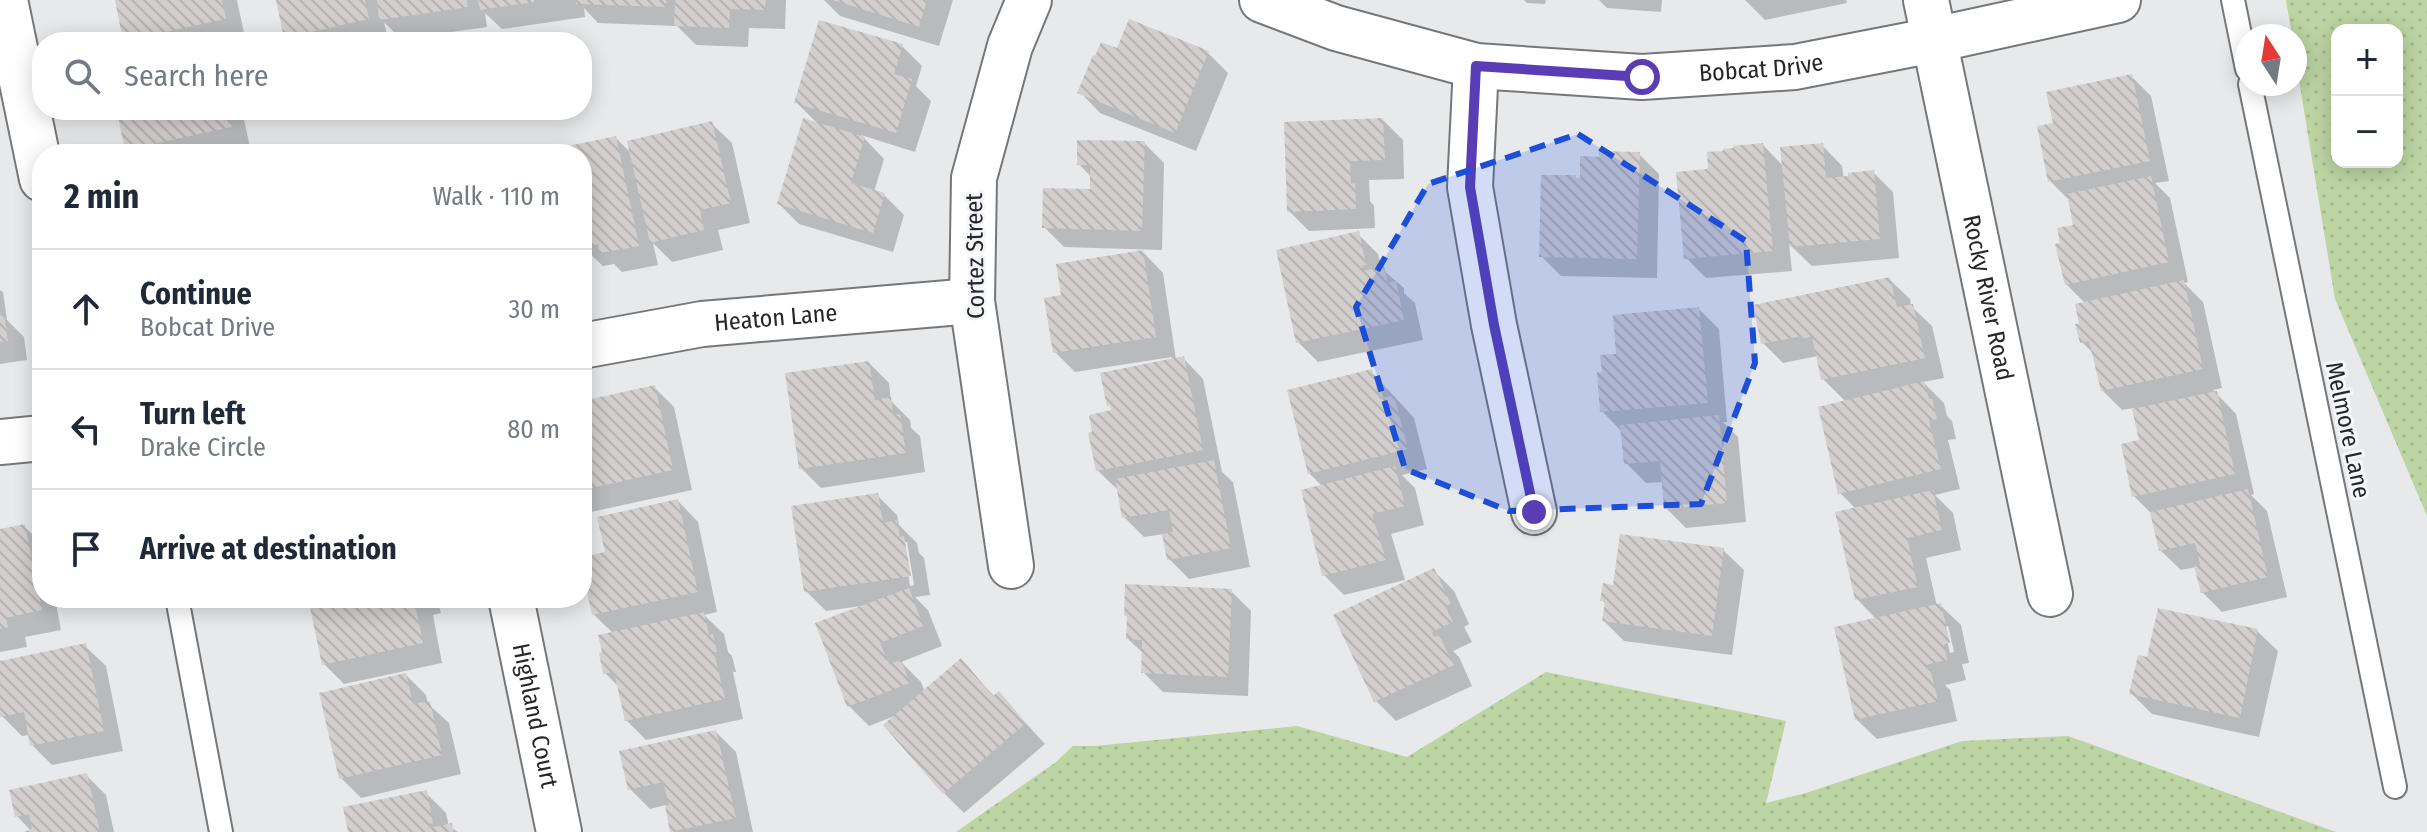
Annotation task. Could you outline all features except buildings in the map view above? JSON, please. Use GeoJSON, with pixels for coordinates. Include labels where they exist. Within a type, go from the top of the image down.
{"type":"FeatureCollection","features":[{"type":"Feature","properties":{"kind":"street"},"geometry":{"type":"LineString","coordinates":[[5,0],[35,144]]}},
{"type":"Feature","properties":{"kind":"street","name":"Cortez Street"},"geometry":{"type":"LineString","coordinates":[[1011,566],[972,301],[974,178],[1010,46],[1029,0]]}},
{"type":"Feature","properties":{"kind":"street","name":"Bobcat Drive"},"geometry":{"type":"LineString","coordinates":[[1262,0],[1336,28],[1476,66],[1642,77],[1795,67],[1930,20],[2118,0]]}},
{"type":"Feature","properties":{"kind":"street","name":"Rocky River Road"},"geometry":{"type":"LineString","coordinates":[[1930,20],[2050,594]]}},
{"type":"Feature","properties":{"kind":"street"},"geometry":{"type":"LineString","coordinates":[[1476,66],[1470,187],[1494,325],[1534,512]]}},
{"type":"Feature","properties":{"kind":"street","name":"Heaton Lane"},"geometry":{"type":"LineString","coordinates":[[592,344],[702,324],[972,301]]}},
{"type":"Feature","properties":{"kind":"street"},"geometry":{"type":"LineString","coordinates":[[0,442],[32,439]]}},
{"type":"Feature","properties":{"kind":"street","name":"Highland Court"},"geometry":{"type":"LineString","coordinates":[[513,608],[559,832]]}},
{"type":"Feature","properties":{"kind":"lane"},"geometry":{"type":"LineString","coordinates":[[2233,0],[2238,24]]}},
{"type":"Feature","properties":{"kind":"lane","name":"Melmore Lane"},"geometry":{"type":"LineString","coordinates":[[2252,96],[2395,787]]}},
{"type":"Feature","properties":{"kind":"lane"},"geometry":{"type":"LineString","coordinates":[[179,608],[221,832]]}},
{"type":"Feature","properties":{"kind":"highlighted area"},"geometry":{"type":"Polygon","coordinates":[[[1578,134],[1746,241],[1755,363],[1701,504],[1509,511],[1405,469],[1356,307],[1428,184],[1578,134]]]}},
{"type":"Feature","properties":{"kind":"green space"},"geometry":{"type":"Polygon","coordinates":[[[2286,0],[2427,0],[2427,516],[2335,299],[2302,96],[2307,96],[2307,24],[2290,24],[2286,0]]]}},
{"type":"Feature","properties":{"kind":"green space"},"geometry":{"type":"Polygon","coordinates":[[[1546,672],[1786,721],[1766,803],[1806,793],[1962,741],[2068,736],[2336,832],[956,832],[1056,762],[1073,746],[1297,726],[1407,757],[1546,672]]]}},
{"type":"Feature","properties":{"kind":"route"},"geometry":{"type":"LineString","coordinates":[[1534,512],[1494,325],[1470,187],[1476,66],[1642,77]]}}]}
